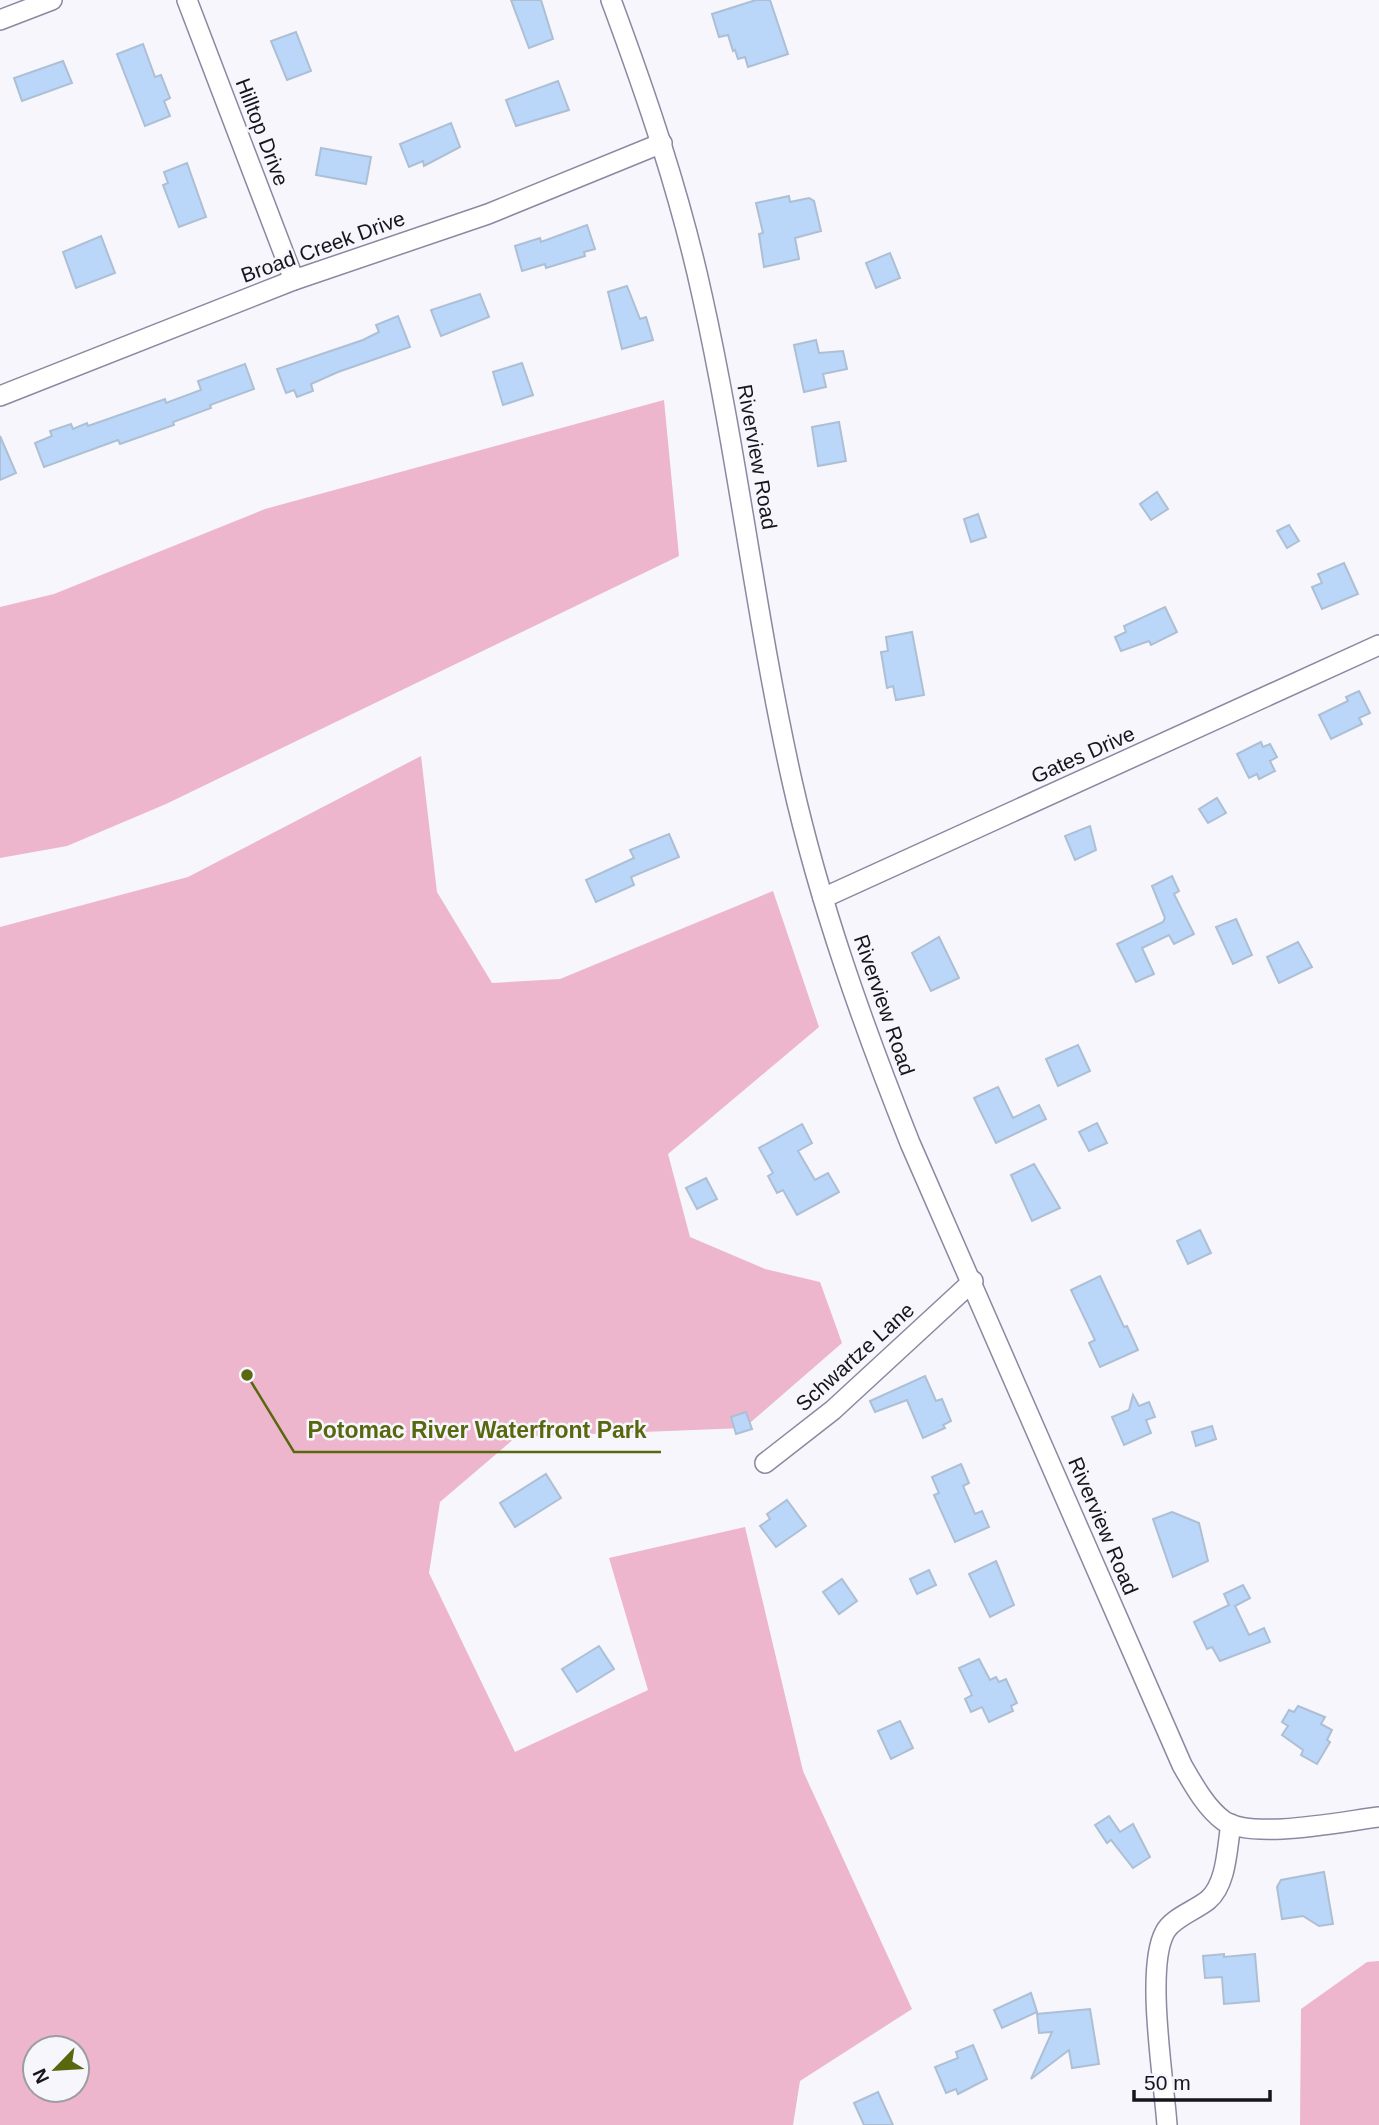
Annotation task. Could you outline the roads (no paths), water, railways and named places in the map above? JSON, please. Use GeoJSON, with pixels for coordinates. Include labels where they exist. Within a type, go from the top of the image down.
{"type":"FeatureCollection","features":[{"type":"Feature","properties":{"kind":"street"},"geometry":{"type":"LineString","coordinates":[[0,20],[52,0]]}},
{"type":"Feature","properties":{"kind":"street","name":"Hilltop Drive"},"geometry":{"type":"LineString","coordinates":[[187,0],[294,280]]}},
{"type":"Feature","properties":{"kind":"street","name":"Riverview Road"},"geometry":{"type":"LineString","coordinates":[[611,0],[677,191],[707,316],[787,756],[823,898],[880,1067],[914,1151],[1182,1765],[1199,1793],[1219,1816],[1231,1824]]}},
{"type":"Feature","properties":{"kind":"street","name":"Broad Creek Drive"},"geometry":{"type":"LineString","coordinates":[[0,396],[294,280],[488,214],[662,143]]}},
{"type":"Feature","properties":{"kind":"street","name":"Gates Drive"},"geometry":{"type":"LineString","coordinates":[[823,898],[1370,650]]}},
{"type":"Feature","properties":{"kind":"street","name":"Schwartze Lane"},"geometry":{"type":"LineString","coordinates":[[765,1463],[833,1410],[973,1281]]}},
{"type":"Feature","properties":{"kind":"street"},"geometry":{"type":"LineString","coordinates":[[1167,2125],[1156,1961],[1166,1930],[1207,1900],[1219,1885],[1231,1824],[1279,1829],[1379,1817]]}},
{"type":"Feature","properties":{"kind":"place","name":"Potomac River Waterfront Park"},"geometry":{"type":"Point","coordinates":[247,1375]}}]}
